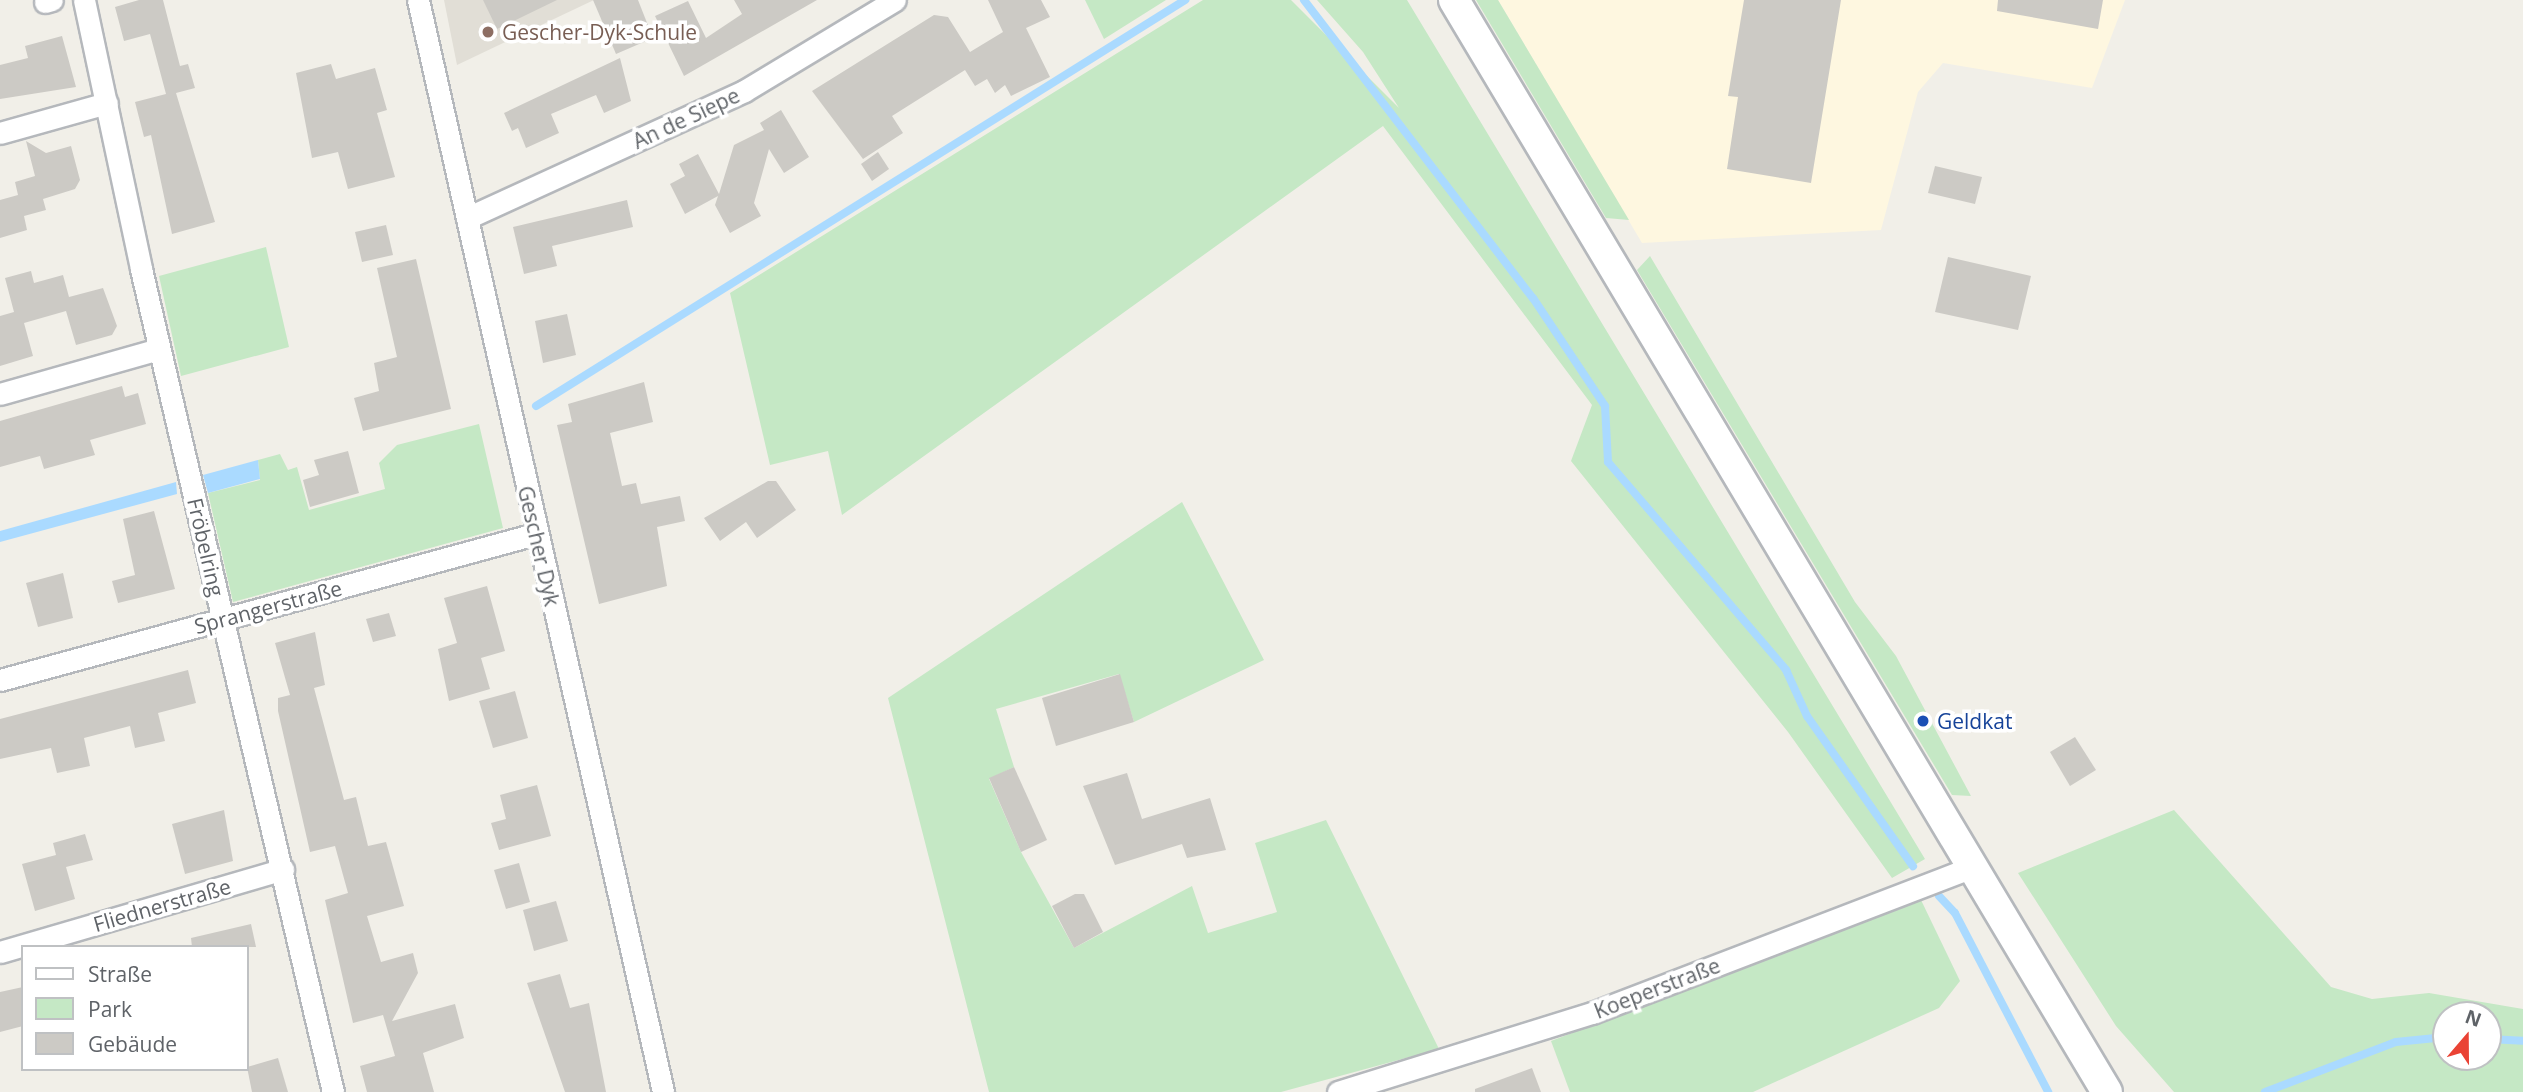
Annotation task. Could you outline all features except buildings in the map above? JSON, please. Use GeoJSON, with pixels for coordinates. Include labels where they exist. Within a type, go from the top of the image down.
{"type":"FeatureCollection","features":[{"type":"Feature","properties":{"kind":"main road"},"geometry":{"type":"LineString","coordinates":[[1454,0],[1970,868],[2107,1092]]}},
{"type":"Feature","properties":{"kind":"street","name":"Fröbelring"},"geometry":{"type":"LineString","coordinates":[[85,0],[159,349],[283,869],[333,1092]]}},
{"type":"Feature","properties":{"kind":"street","name":"Gescher Dyk"},"geometry":{"type":"LineString","coordinates":[[418,0],[535,534],[663,1092]]}},
{"type":"Feature","properties":{"kind":"street","name":"An de Siepe"},"geometry":{"type":"LineString","coordinates":[[467,218],[744,91],[895,0]]}},
{"type":"Feature","properties":{"kind":"street"},"geometry":{"type":"LineString","coordinates":[[0,133],[107,103]]}},
{"type":"Feature","properties":{"kind":"street"},"geometry":{"type":"LineString","coordinates":[[0,394],[159,349]]}},
{"type":"Feature","properties":{"kind":"street","name":"Sprangerstraße"},"geometry":{"type":"LineString","coordinates":[[0,680],[535,534]]}},
{"type":"Feature","properties":{"kind":"street","name":"Koeperstraße"},"geometry":{"type":"LineString","coordinates":[[1338,1092],[1592,1013],[1970,868]]}},
{"type":"Feature","properties":{"kind":"street","name":"Fliednerstraße"},"geometry":{"type":"LineString","coordinates":[[24,945],[283,869]]}},
{"type":"Feature","properties":{"kind":"street","name":"Fliednerstraße"},"geometry":{"type":"LineString","coordinates":[[0,952],[21,946]]}},
{"type":"Feature","properties":{"kind":"shaded area","name":"Gescher-Dyk-Schule"},"geometry":{"type":"Polygon","coordinates":[[[444,0],[594,0],[457,65],[444,0]]]}},
{"type":"Feature","properties":{"kind":"shaded area"},"geometry":{"type":"Polygon","coordinates":[[[1498,0],[2125,0],[2092,88],[1943,63],[1918,92],[1881,230],[1642,243],[1498,0]]]}},
{"type":"Feature","properties":{"kind":"green space"},"geometry":{"type":"Polygon","coordinates":[[[1085,0],[1166,0],[1104,39],[1085,0]]]}},
{"type":"Feature","properties":{"kind":"green space"},"geometry":{"type":"Polygon","coordinates":[[[1203,0],[1291,0],[1399,108],[1363,52],[1317,0],[1407,0],[1925,859],[1892,878],[1788,732],[1571,461],[1592,405],[1383,126],[842,515],[828,451],[770,465],[730,293],[1203,0]]]}},
{"type":"Feature","properties":{"kind":"green space"},"geometry":{"type":"Polygon","coordinates":[[[1476,0],[1498,0],[1629,220],[1606,218],[1476,0]]]}},
{"type":"Feature","properties":{"kind":"green space"},"geometry":{"type":"Polygon","coordinates":[[[266,247],[289,347],[181,376],[159,276],[266,247]]]}},
{"type":"Feature","properties":{"kind":"green space"},"geometry":{"type":"Polygon","coordinates":[[[1650,256],[1855,602],[1896,656],[1971,796],[1952,795],[1637,270],[1650,256]]]}},
{"type":"Feature","properties":{"kind":"green space"},"geometry":{"type":"Polygon","coordinates":[[[479,424],[503,528],[233,602],[208,493],[260,480],[258,460],[280,454],[288,470],[297,467],[309,510],[385,489],[379,463],[397,445],[479,424]]]}},
{"type":"Feature","properties":{"kind":"green space"},"geometry":{"type":"Polygon","coordinates":[[[1182,502],[1264,660],[1134,722],[1119,674],[996,709],[1014,767],[989,779],[1021,852],[1074,948],[1192,886],[1208,933],[1277,912],[1255,843],[1326,820],[1439,1049],[1281,1092],[989,1092],[888,698],[1182,502]]]}},
{"type":"Feature","properties":{"kind":"green space"},"geometry":{"type":"Polygon","coordinates":[[[2174,810],[2331,987],[2372,999],[2429,993],[2476,1001],[2432,1001],[2432,1071],[2502,1071],[2502,1005],[2523,1009],[2523,1092],[2174,1092],[2116,1026],[2018,873],[2174,810]]]}},
{"type":"Feature","properties":{"kind":"green space"},"geometry":{"type":"Polygon","coordinates":[[[1921,900],[1960,981],[1939,1008],[1753,1092],[1570,1092],[1551,1041],[1921,900]]]}},
{"type":"Feature","properties":{"kind":"water"},"geometry":{"type":"Polygon","coordinates":[[[258,460],[260,479],[208,493],[203,475],[258,460]]]}},
{"type":"Feature","properties":{"kind":"water"},"geometry":{"type":"Polygon","coordinates":[[[176,482],[177,494],[0,542],[0,531],[176,482]]]}},
{"type":"Feature","properties":{"kind":"waterway"},"geometry":{"type":"LineString","coordinates":[[536,406],[1185,0]]}},
{"type":"Feature","properties":{"kind":"waterway"},"geometry":{"type":"LineString","coordinates":[[1304,0],[1533,298],[1605,406],[1608,462],[1786,670],[1807,716],[1913,866]]}},
{"type":"Feature","properties":{"kind":"waterway"},"geometry":{"type":"LineString","coordinates":[[1939,896],[1955,913],[2048,1092]]}},
{"type":"Feature","properties":{"kind":"waterway"},"geometry":{"type":"LineString","coordinates":[[2265,1092],[2396,1042],[2432,1038]]}},
{"type":"Feature","properties":{"kind":"waterway"},"geometry":{"type":"LineString","coordinates":[[2502,1040],[2523,1041]]}},
{"type":"Feature","properties":{"kind":"place","name":"Gescher-Dyk-Schule"},"geometry":{"type":"Point","coordinates":[488,32]}},
{"type":"Feature","properties":{"kind":"place","name":"Geldkat"},"geometry":{"type":"Point","coordinates":[1923,721]}}]}
